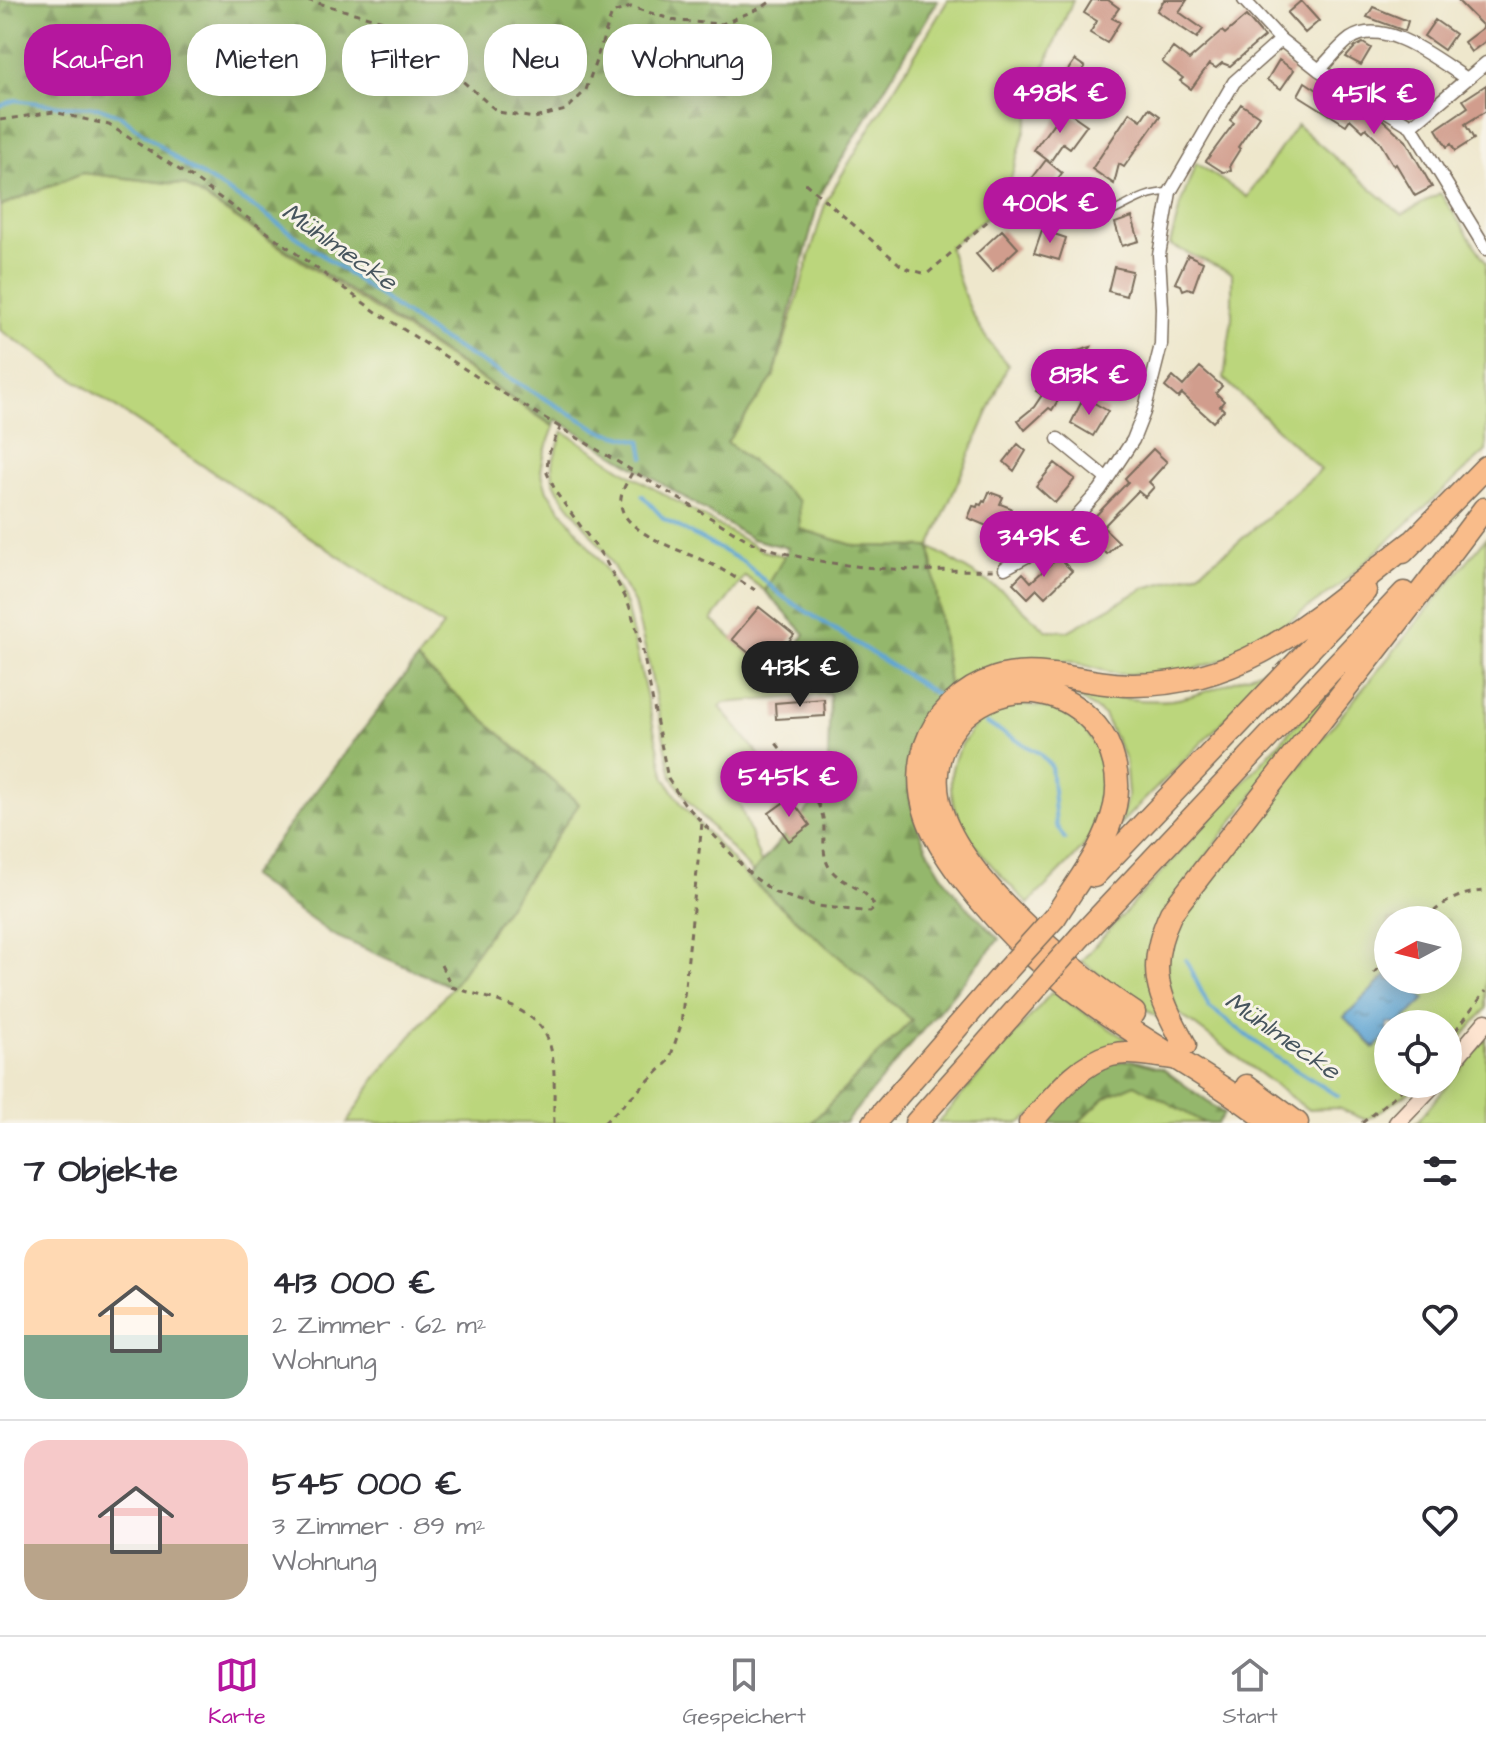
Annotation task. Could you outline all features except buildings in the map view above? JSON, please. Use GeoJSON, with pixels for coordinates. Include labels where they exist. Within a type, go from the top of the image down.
{"type":"FeatureCollection","features":[{"type":"Feature","properties":{"kind":"highway"},"geometry":{"type":"LineString","coordinates":[[874,1123],[1055,917],[1486,467]]}},
{"type":"Feature","properties":{"kind":"highway"},"geometry":{"type":"LineString","coordinates":[[1182,1052],[1157,984],[1158,947],[1171,913],[1485,508]]}},
{"type":"Feature","properties":{"kind":"highway"},"geometry":{"type":"LineString","coordinates":[[916,1123],[1081,936],[1485,508]]}},
{"type":"Feature","properties":{"kind":"highway"},"geometry":{"type":"LineString","coordinates":[[1297,1123],[1182,1052],[1091,1003],[1023,947],[972,891],[931,832],[924,811],[920,773],[928,738],[937,722],[957,699],[983,683],[999,677],[1044,674],[1113,685],[1157,685],[1196,678],[1239,665],[1290,636],[1412,542]]}},
{"type":"Feature","properties":{"kind":"highway"},"geometry":{"type":"LineString","coordinates":[[1055,917],[1101,846],[1107,831],[1116,803],[1115,765],[1100,730],[1071,703],[1034,692],[1002,695],[966,714],[949,735],[939,758],[937,791],[951,834],[989,887],[1044,943],[1271,1123]]}},
{"type":"Feature","properties":{"kind":"highway"},"geometry":{"type":"LineString","coordinates":[[1030,1123],[1069,1082],[1099,1060],[1123,1054],[1182,1052]]}},
{"type":"Feature","properties":{"kind":"main road"},"geometry":{"type":"LineString","coordinates":[[1462,1050],[1486,1022]]}},
{"type":"Feature","properties":{"kind":"main road"},"geometry":{"type":"LineString","coordinates":[[1397,1123],[1421,1098]]}},
{"type":"Feature","properties":{"kind":"street"},"geometry":{"type":"LineString","coordinates":[[1244,0],[1281,40],[1319,70],[1411,126],[1486,249]]}},
{"type":"Feature","properties":{"kind":"street"},"geometry":{"type":"LineString","coordinates":[[1319,70],[1352,38],[1381,31],[1406,41],[1467,79]]}},
{"type":"Feature","properties":{"kind":"street"},"geometry":{"type":"LineString","coordinates":[[1005,568],[1033,553],[1073,520],[1107,479],[1133,440],[1144,412],[1161,345],[1159,255],[1170,192],[1234,82],[1281,40]]}},
{"type":"Feature","properties":{"kind":"street"},"geometry":{"type":"LineString","coordinates":[[1411,126],[1486,63]]}},
{"type":"Feature","properties":{"kind":"street"},"geometry":{"type":"LineString","coordinates":[[1058,439],[1107,479]]}},
{"type":"Feature","properties":{"kind":"lane"},"geometry":{"type":"LineString","coordinates":[[1012,200],[1090,221],[1152,192],[1170,192]]}},
{"type":"Feature","properties":{"kind":"path"},"geometry":{"type":"LineString","coordinates":[[307,0],[383,21],[410,35],[498,112],[534,118],[566,110],[586,90],[612,13],[631,7],[677,21],[722,24],[773,0]]}},
{"type":"Feature","properties":{"kind":"path"},"geometry":{"type":"LineString","coordinates":[[0,120],[54,112],[109,125],[197,181],[375,311],[488,384],[751,542],[841,565],[885,571],[1005,568]]}},
{"type":"Feature","properties":{"kind":"path"},"geometry":{"type":"LineString","coordinates":[[805,183],[904,268],[927,274],[1012,200]]}},
{"type":"Feature","properties":{"kind":"path"},"geometry":{"type":"LineString","coordinates":[[561,426],[548,455],[547,473],[550,482],[604,558],[628,602],[642,647],[668,779],[702,823],[751,875],[776,893],[817,906],[870,912],[875,908],[872,899],[830,870],[825,858],[823,814],[809,788],[776,743]]}},
{"type":"Feature","properties":{"kind":"path"},"geometry":{"type":"LineString","coordinates":[[632,472],[621,496],[624,513],[630,521],[647,535],[716,567],[755,590]]}},
{"type":"Feature","properties":{"kind":"path"},"geometry":{"type":"LineString","coordinates":[[604,1123],[669,1061],[681,1025],[702,823]]}},
{"type":"Feature","properties":{"kind":"path"},"geometry":{"type":"LineString","coordinates":[[1438,906],[1454,898],[1486,891]]}},
{"type":"Feature","properties":{"kind":"path"},"geometry":{"type":"LineString","coordinates":[[441,965],[452,987],[510,1006],[531,1018],[546,1034],[552,1055],[554,1123]]}},
{"type":"Feature","properties":{"kind":"path"},"geometry":{"type":"LineString","coordinates":[[1462,1022],[1486,991]]}},
{"type":"Feature","properties":{"kind":"path"},"geometry":{"type":"LineString","coordinates":[[1362,1123],[1392,1098]]}},
{"type":"Feature","properties":{"kind":"green space"},"geometry":{"type":"Polygon","coordinates":[[[0,0],[938,0],[820,195],[774,376],[727,442],[799,501],[800,529],[856,546],[930,547],[950,692],[929,713],[916,736],[909,761],[913,812],[934,862],[949,885],[999,939],[845,1123],[811,1123],[912,1020],[748,878],[827,787],[830,694],[779,669],[805,634],[765,591],[789,548],[752,539],[556,419],[554,426],[185,185],[82,173],[0,206],[0,0]]]}},
{"type":"Feature","properties":{"kind":"green space"},"geometry":{"type":"Polygon","coordinates":[[[948,0],[1073,0],[1044,68],[1003,204],[949,247],[978,325],[1008,365],[930,547],[856,546],[800,529],[727,442],[774,376],[826,201],[948,0]]]}},
{"type":"Feature","properties":{"kind":"green space"},"geometry":{"type":"Polygon","coordinates":[[[1297,125],[1402,215],[1440,193],[1486,262],[1486,451],[1339,586],[1245,652],[1177,675],[1117,674],[1068,661],[1003,663],[950,692],[930,547],[1004,592],[1046,630],[1068,631],[1145,588],[1197,573],[1236,544],[1321,470],[1224,379],[1232,318],[1232,273],[1170,245],[1196,163],[1247,197],[1297,125]]]}},
{"type":"Feature","properties":{"kind":"green space"},"geometry":{"type":"Polygon","coordinates":[[[82,173],[185,185],[554,427],[541,470],[547,491],[604,566],[626,605],[665,778],[682,805],[748,878],[912,1020],[811,1123],[347,1123],[375,1079],[452,987],[579,804],[417,660],[443,626],[0,330],[0,206],[82,173]]]}},
{"type":"Feature","properties":{"kind":"green space"},"geometry":{"type":"Polygon","coordinates":[[[563,431],[634,477],[763,551],[785,556],[765,591],[745,576],[712,620],[769,672],[779,669],[830,694],[724,703],[720,707],[769,767],[738,800],[761,863],[753,873],[688,801],[672,777],[634,603],[605,552],[553,480],[552,464],[563,431]]]}},
{"type":"Feature","properties":{"kind":"green space"},"geometry":{"type":"Polygon","coordinates":[[[1486,538],[1486,1009],[1462,1037],[1462,1010],[1414,1010],[1425,999],[1420,994],[1462,994],[1462,906],[1374,906],[1374,988],[1344,1017],[1374,1048],[1374,1098],[1400,1098],[1366,1120],[1338,1108],[1307,1109],[1177,1012],[1165,971],[1171,935],[1201,887],[1486,538]]]}},
{"type":"Feature","properties":{"kind":"green space"},"geometry":{"type":"Polygon","coordinates":[[[1369,644],[1171,902],[1165,1023],[1081,961],[1369,644]]]}},
{"type":"Feature","properties":{"kind":"green space"},"geometry":{"type":"Polygon","coordinates":[[[417,660],[579,804],[452,987],[333,935],[250,876],[417,660]]]}},
{"type":"Feature","properties":{"kind":"green space"},"geometry":{"type":"Polygon","coordinates":[[[1284,661],[1119,825],[1128,795],[1125,759],[1104,715],[1064,688],[1131,699],[1171,700],[1213,689],[1284,661]]]}},
{"type":"Feature","properties":{"kind":"green space"},"geometry":{"type":"Polygon","coordinates":[[[1014,704],[1050,709],[1076,722],[1088,734],[1096,749],[1104,781],[1100,815],[1094,831],[1073,858],[1028,904],[996,871],[966,832],[956,811],[951,789],[952,767],[973,728],[988,713],[1014,704]]]}},
{"type":"Feature","properties":{"kind":"green space"},"geometry":{"type":"Polygon","coordinates":[[[1052,992],[1137,1046],[1020,1123],[937,1123],[1052,992]]]}},
{"type":"Feature","properties":{"kind":"green space"},"geometry":{"type":"Polygon","coordinates":[[[1486,1038],[1486,1123],[1416,1123],[1437,1098],[1462,1098],[1462,1067],[1486,1038]]]}},
{"type":"Feature","properties":{"kind":"green space"},"geometry":{"type":"Polygon","coordinates":[[[1132,1060],[1163,1069],[1224,1114],[1217,1123],[1204,1123],[1135,1084],[1105,1097],[1078,1123],[1041,1123],[1085,1078],[1106,1063],[1132,1060]]]}},
{"type":"Feature","properties":{"kind":"green space"},"geometry":{"type":"Polygon","coordinates":[[[1135,1084],[1204,1123],[1078,1123],[1105,1097],[1135,1084]]]}},
{"type":"Feature","properties":{"kind":"water"},"geometry":{"type":"Polygon","coordinates":[[[1374,988],[1374,994],[1420,994],[1425,999],[1414,1010],[1374,1010],[1374,1047],[1344,1017],[1374,988]]]}},
{"type":"Feature","properties":{"kind":"waterway","name":"Mühlmecke"},"geometry":{"type":"LineString","coordinates":[[0,106],[15,100],[98,107],[121,116],[182,163],[263,213],[436,336],[601,431],[641,441],[644,457]]}},
{"type":"Feature","properties":{"kind":"waterway","name":"Mühlmecke"},"geometry":{"type":"LineString","coordinates":[[642,495],[664,519],[742,561],[782,596],[942,698]]}},
{"type":"Feature","properties":{"kind":"waterway","name":"Mühlmecke"},"geometry":{"type":"LineString","coordinates":[[986,723],[1039,753],[1051,766],[1056,825],[1065,839]]}},
{"type":"Feature","properties":{"kind":"waterway","name":"Mühlmecke"},"geometry":{"type":"LineString","coordinates":[[1186,960],[1209,1007],[1277,1058],[1338,1096]]}}]}
